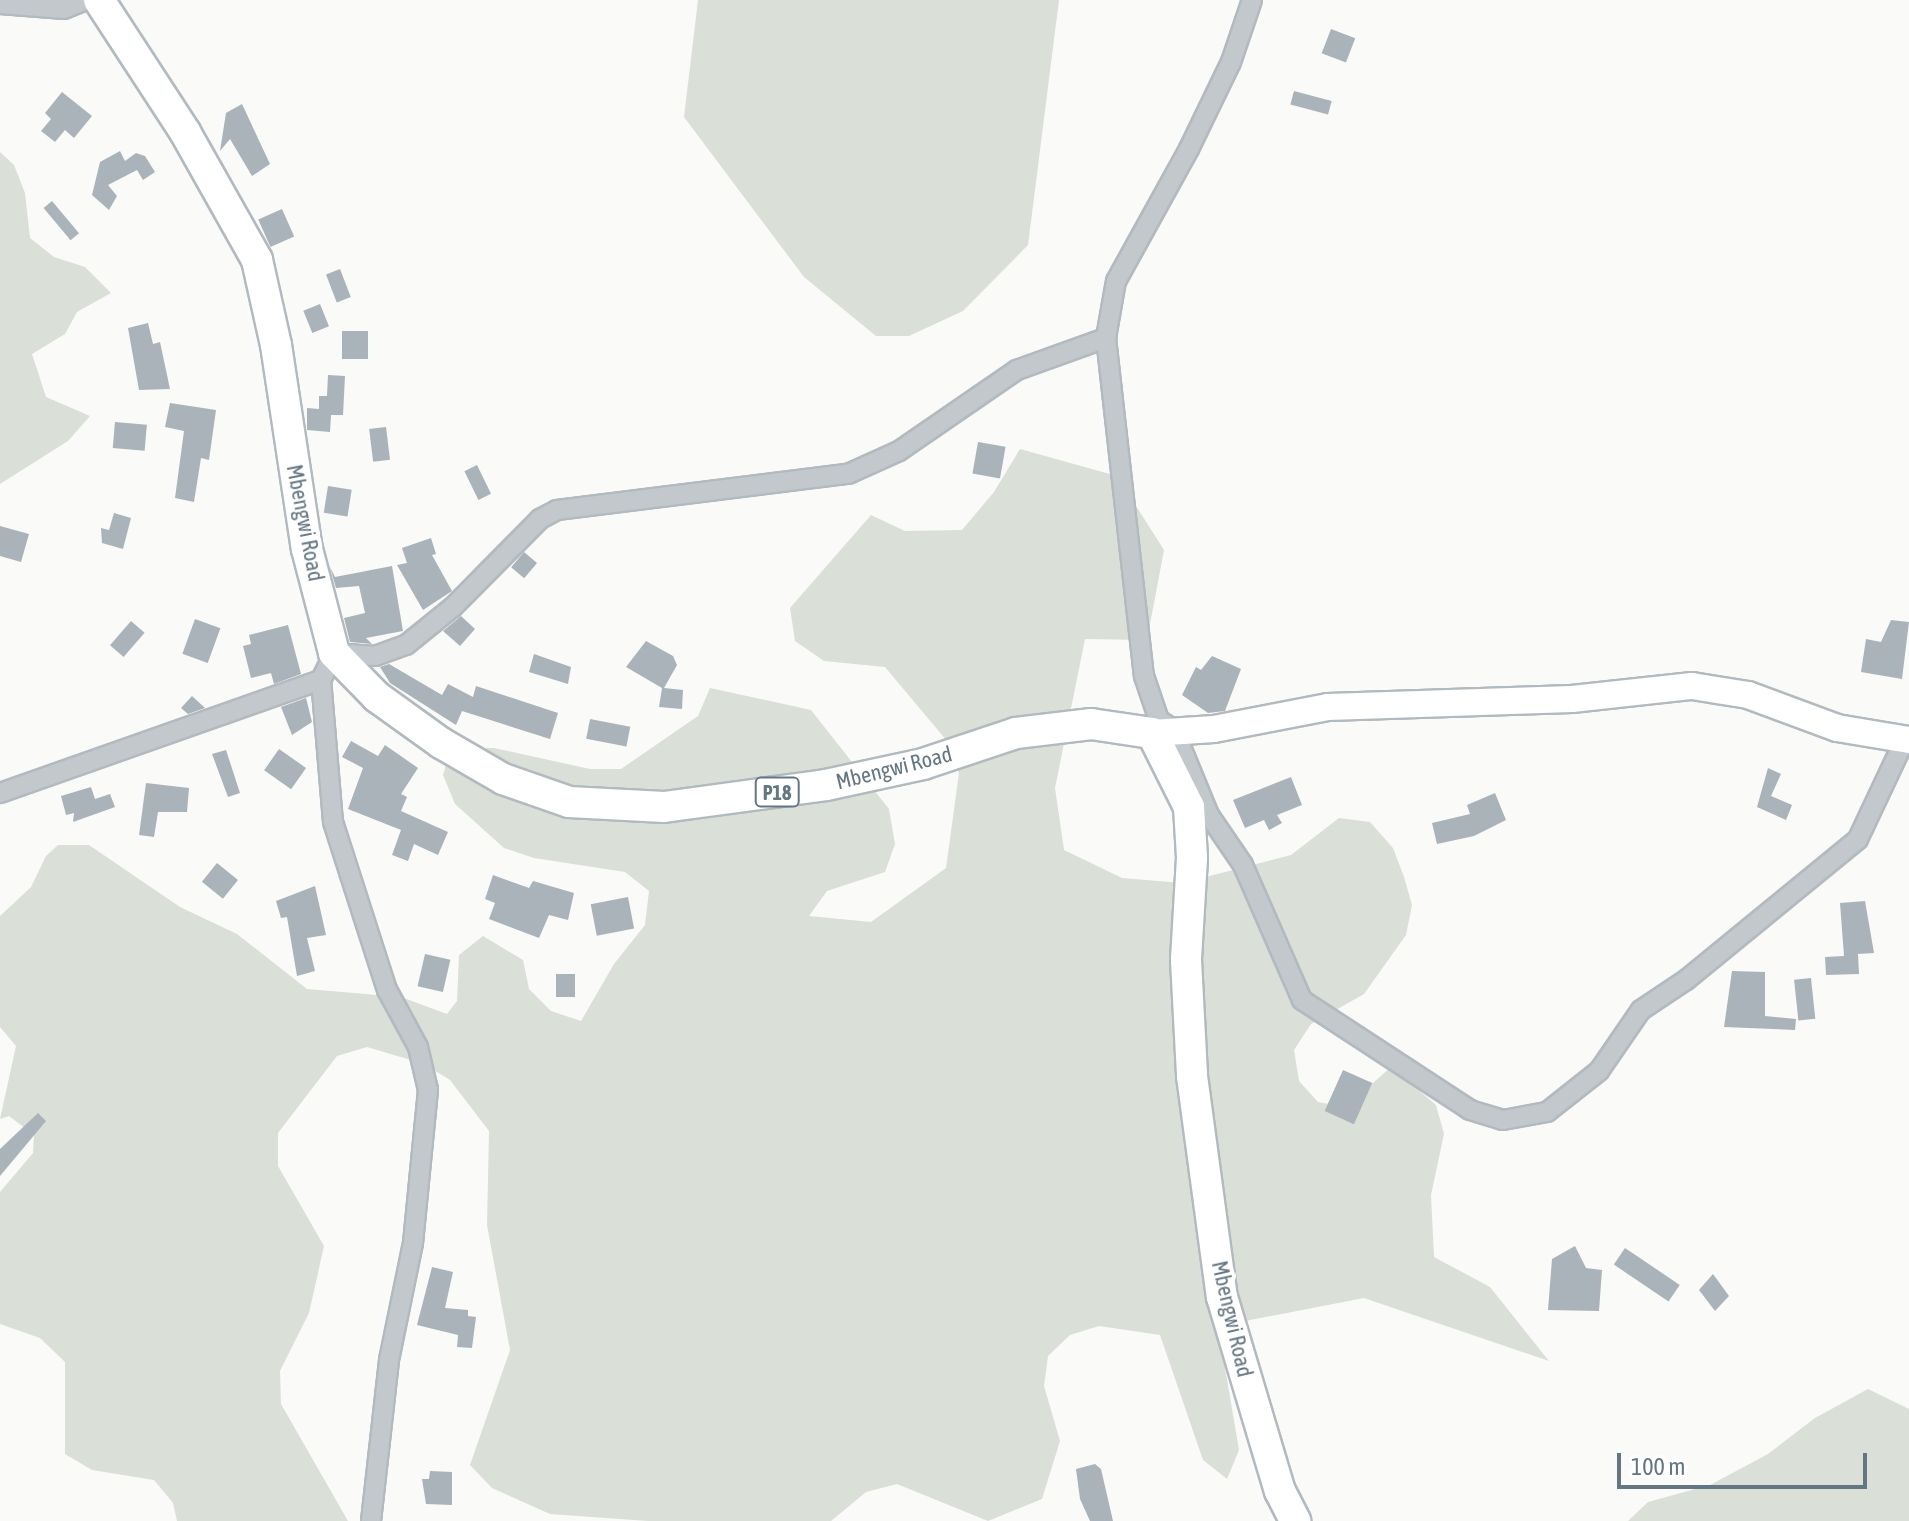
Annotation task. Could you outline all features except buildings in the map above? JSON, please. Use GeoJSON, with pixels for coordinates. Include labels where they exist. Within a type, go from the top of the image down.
{"type":"FeatureCollection","features":[{"type":"Feature","properties":{"kind":"main road","name":"Mbengwi Road"},"geometry":{"type":"LineString","coordinates":[[99,0],[185,132],[257,260],[276,345],[328,667],[377,697],[441,743],[503,779],[569,802],[664,807],[826,785],[923,764],[1016,733],[1091,724],[1163,732],[1189,807],[1192,858],[1186,960],[1192,1076],[1222,1297],[1280,1491],[1295,1521]]}},
{"type":"Feature","properties":{"kind":"street"},"geometry":{"type":"LineString","coordinates":[[0,4],[64,9],[86,0]]}},
{"type":"Feature","properties":{"kind":"street"},"geometry":{"type":"LineString","coordinates":[[1163,732],[1214,729],[1328,707],[1572,699],[1692,686],[1748,695],[1837,728],[1907,740],[1858,839],[1686,980],[1641,1010],[1599,1071],[1559,1104],[1533,1117],[1503,1120],[1470,1110],[1302,1000],[1243,865],[1209,815],[1163,732],[1139,660],[1106,338],[1116,281],[1189,149],[1231,62],[1252,0]]}},
{"type":"Feature","properties":{"kind":"street"},"geometry":{"type":"LineString","coordinates":[[0,793],[328,667],[406,645],[453,607],[540,519],[557,510],[848,474],[899,451],[1017,370],[1106,338]]}},
{"type":"Feature","properties":{"kind":"street"},"geometry":{"type":"LineString","coordinates":[[328,667],[333,822],[342,858],[387,990],[418,1047],[428,1090],[413,1243],[389,1360],[371,1521]]}},
{"type":"Feature","properties":{"kind":"shaded area"},"geometry":{"type":"Polygon","coordinates":[[[698,0],[1059,0],[1028,245],[963,311],[909,336],[876,336],[804,277],[684,117],[698,0]]]}},
{"type":"Feature","properties":{"kind":"shaded area"},"geometry":{"type":"Polygon","coordinates":[[[0,152],[14,165],[25,193],[30,238],[54,257],[85,267],[111,293],[77,312],[65,334],[32,354],[46,397],[90,416],[68,441],[0,484],[0,152]]]}},
{"type":"Feature","properties":{"kind":"shaded area"},"geometry":{"type":"Polygon","coordinates":[[[1020,449],[1117,476],[1164,550],[1147,640],[1085,639],[1055,788],[1064,850],[1122,878],[1182,883],[1291,855],[1339,818],[1370,822],[1393,848],[1404,877],[1412,905],[1406,935],[1364,994],[1311,1024],[1294,1050],[1299,1081],[1318,1102],[1346,1107],[1391,1067],[1436,1105],[1444,1134],[1431,1195],[1434,1257],[1490,1287],[1549,1361],[1364,1298],[1245,1321],[1220,1338],[1239,1450],[1227,1479],[1203,1460],[1160,1335],[1099,1326],[1070,1335],[1048,1356],[1044,1386],[1060,1441],[1042,1499],[988,1521],[897,1484],[866,1492],[831,1521],[648,1521],[550,1514],[492,1488],[470,1465],[510,1350],[487,1225],[489,1131],[450,1080],[424,1064],[367,1047],[337,1056],[278,1133],[278,1166],[324,1246],[309,1313],[280,1371],[281,1404],[348,1521],[177,1521],[173,1503],[154,1480],[92,1470],[65,1454],[65,1362],[40,1338],[0,1324],[0,1192],[33,1153],[34,1135],[9,1116],[0,1119],[16,1046],[0,1027],[0,916],[31,887],[46,856],[58,845],[89,845],[180,907],[237,934],[307,989],[401,997],[447,1014],[457,1001],[459,955],[483,936],[523,960],[529,989],[551,1011],[581,1021],[614,964],[645,925],[649,891],[625,872],[534,858],[504,848],[455,804],[443,775],[448,758],[460,748],[494,748],[590,769],[621,769],[698,716],[710,688],[811,710],[889,809],[895,844],[885,872],[827,891],[809,916],[871,922],[946,868],[959,773],[947,741],[885,667],[824,661],[795,641],[790,608],[871,515],[905,531],[962,530],[994,492],[1020,449]]]}},
{"type":"Feature","properties":{"kind":"shaded area"},"geometry":{"type":"Polygon","coordinates":[[[1868,1389],[1909,1409],[1909,1521],[1628,1521],[1648,1502],[1710,1485],[1768,1454],[1815,1418],[1868,1389]]]}}]}
